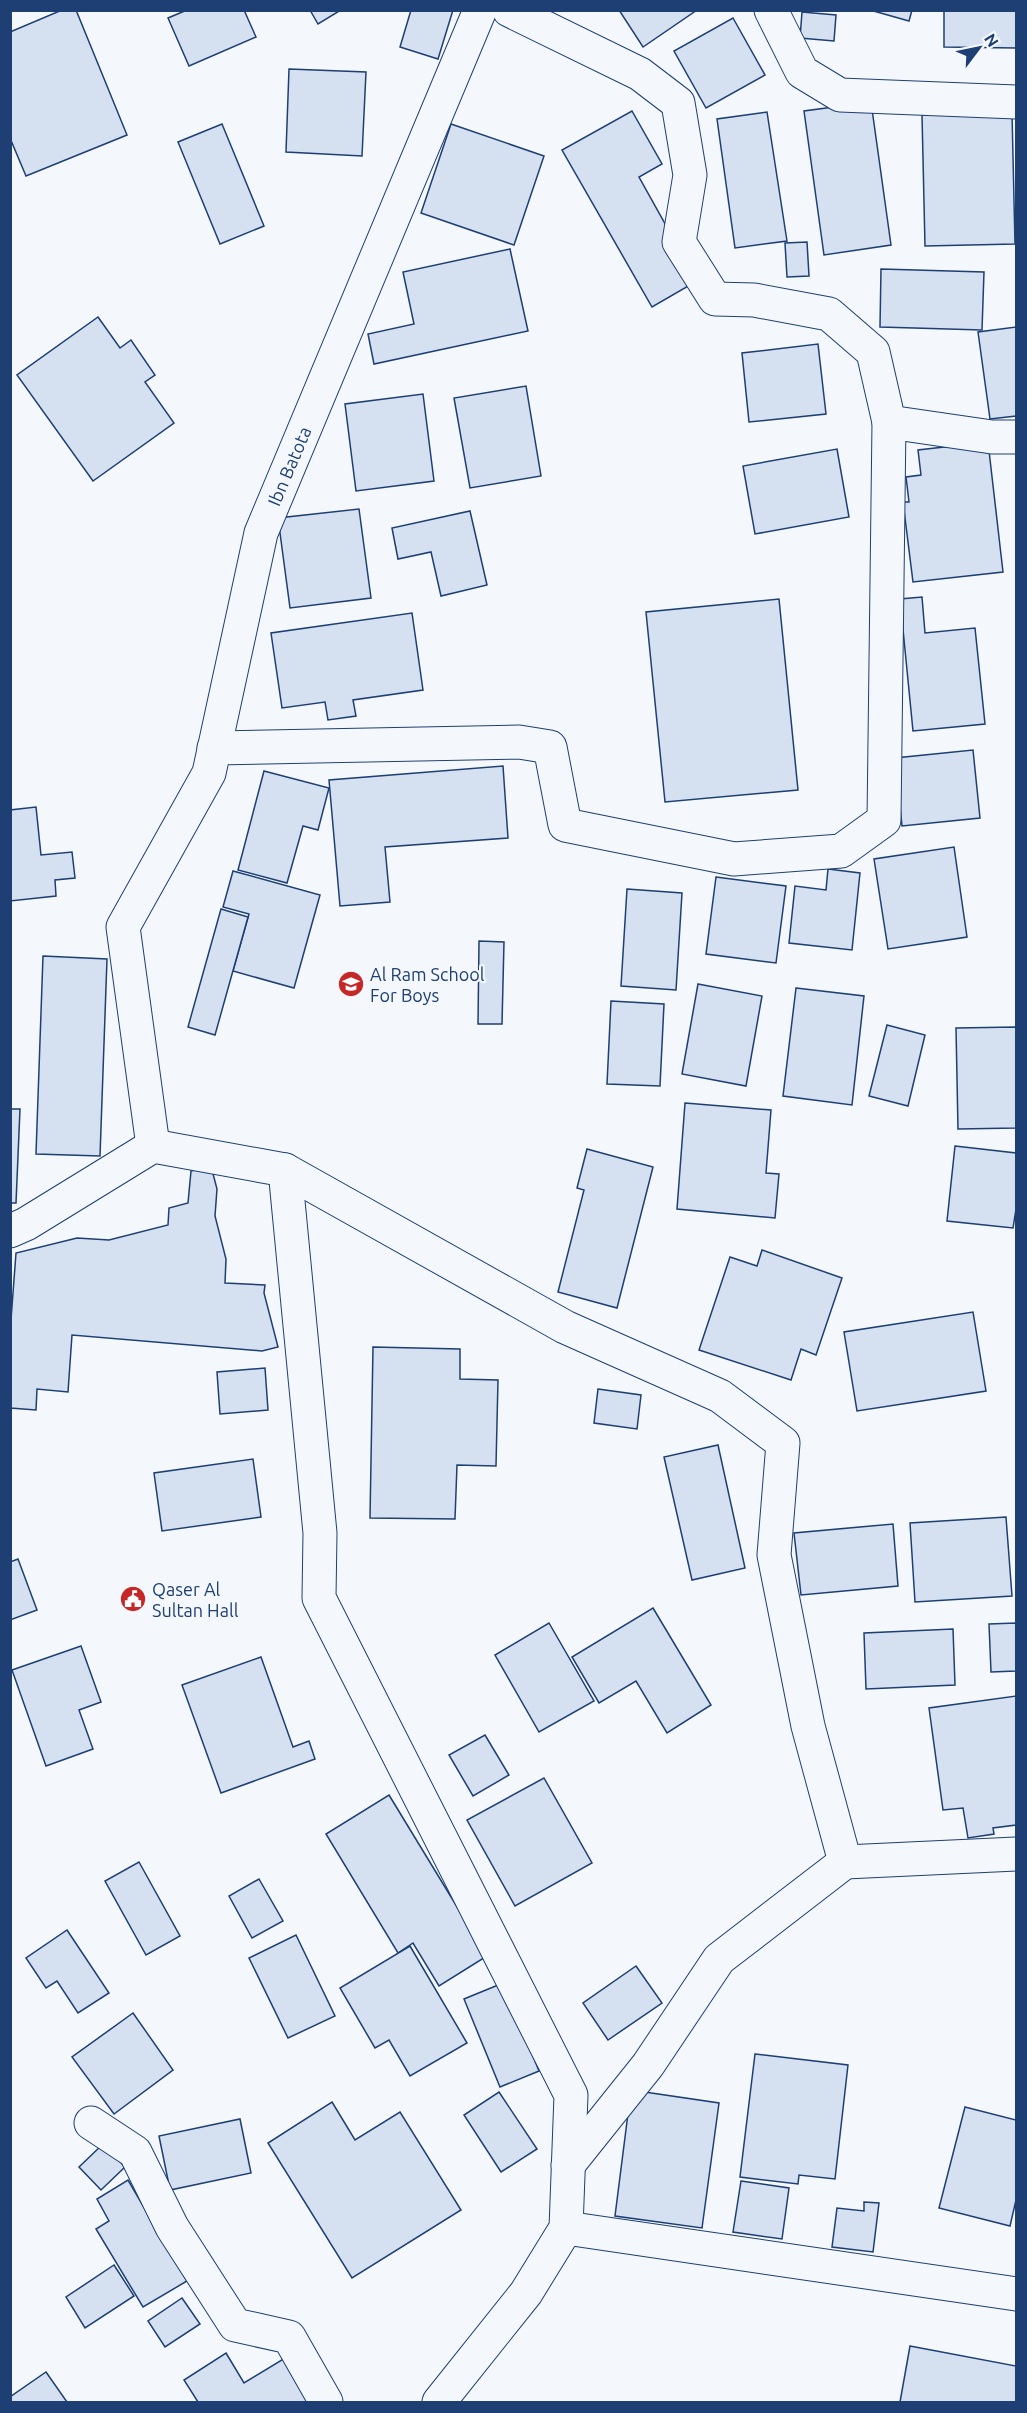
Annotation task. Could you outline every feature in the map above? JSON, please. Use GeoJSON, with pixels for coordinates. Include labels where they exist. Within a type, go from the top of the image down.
{"type":"FeatureCollection","features":[{"type":"Feature","properties":{"kind":"street","name":"Ibn Batota"},"geometry":{"type":"LineString","coordinates":[[153,1146],[123,927],[208,773],[261,533],[480,10]]}},
{"type":"Feature","properties":{"kind":"street"},"geometry":{"type":"LineString","coordinates":[[214,748],[519,742],[550,747],[565,825],[734,860],[841,851],[884,820],[889,422],[873,352],[829,314],[754,300],[715,299],[679,242],[690,175],[678,104],[640,74],[509,10]]}},
{"type":"Feature","properties":{"kind":"street"},"geometry":{"type":"LineString","coordinates":[[771,10],[802,72],[840,95],[1017,102]]}},
{"type":"Feature","properties":{"kind":"street"},"geometry":{"type":"LineString","coordinates":[[889,422],[992,437],[1017,437]]}},
{"type":"Feature","properties":{"kind":"street"},"geometry":{"type":"LineString","coordinates":[[10,1231],[26,1224],[153,1146],[285,1170],[566,1327],[720,1396],[783,1443],[774,1555],[808,1726],[846,1862]]}},
{"type":"Feature","properties":{"kind":"street"},"geometry":{"type":"LineString","coordinates":[[285,1170],[320,1533],[318,1598],[571,2095],[566,2228],[526,2294],[439,2403]]}},
{"type":"Feature","properties":{"kind":"street"},"geometry":{"type":"LineString","coordinates":[[568,2165],[648,2065],[719,1959],[846,1862],[1017,1854]]}},
{"type":"Feature","properties":{"kind":"street"},"geometry":{"type":"LineString","coordinates":[[91,2123],[135,2152],[172,2227],[235,2325],[289,2337],[326,2403]]}},
{"type":"Feature","properties":{"kind":"street"},"geometry":{"type":"LineString","coordinates":[[566,2228],[1017,2294]]}},
{"type":"Feature","properties":{"kind":"building"},"geometry":{"type":"Polygon","coordinates":[[[62,10],[76,10],[127,135],[26,176],[10,138],[10,32],[62,10]]]}},
{"type":"Feature","properties":{"kind":"building"},"geometry":{"type":"Polygon","coordinates":[[[187,10],[244,10],[256,37],[189,66],[168,18],[187,10]]]}},
{"type":"Feature","properties":{"kind":"building"},"geometry":{"type":"Polygon","coordinates":[[[310,10],[341,10],[318,24],[310,10]]]}},
{"type":"Feature","properties":{"kind":"building"},"geometry":{"type":"Polygon","coordinates":[[[411,10],[453,10],[438,59],[400,47],[411,10]]]}},
{"type":"Feature","properties":{"kind":"building"},"geometry":{"type":"Polygon","coordinates":[[[619,10],[697,10],[643,47],[619,10]]]}},
{"type":"Feature","properties":{"kind":"building"},"geometry":{"type":"Polygon","coordinates":[[[870,10],[912,10],[909,21],[870,10]]]}},
{"type":"Feature","properties":{"kind":"building"},"geometry":{"type":"Polygon","coordinates":[[[944,10],[1016,10],[1016,48],[944,47],[944,10]]]}},
{"type":"Feature","properties":{"kind":"building"},"geometry":{"type":"Polygon","coordinates":[[[802,12],[836,15],[834,41],[800,38],[802,12]]]}},
{"type":"Feature","properties":{"kind":"building"},"geometry":{"type":"Polygon","coordinates":[[[733,18],[765,75],[706,108],[674,51],[733,18]]]}},
{"type":"Feature","properties":{"kind":"building"},"geometry":{"type":"Polygon","coordinates":[[[289,69],[366,72],[362,156],[286,152],[289,69]]]}},
{"type":"Feature","properties":{"kind":"building"},"geometry":{"type":"Polygon","coordinates":[[[871,102],[891,245],[824,255],[804,111],[871,102]]]}},
{"type":"Feature","properties":{"kind":"building"},"geometry":{"type":"Polygon","coordinates":[[[632,111],[662,164],[639,177],[697,281],[652,307],[562,150],[632,111]]]}},
{"type":"Feature","properties":{"kind":"building"},"geometry":{"type":"Polygon","coordinates":[[[767,112],[787,241],[735,248],[717,119],[767,112]]]}},
{"type":"Feature","properties":{"kind":"building"},"geometry":{"type":"Polygon","coordinates":[[[1012,113],[1015,244],[925,246],[922,115],[1012,113]]]}},
{"type":"Feature","properties":{"kind":"building"},"geometry":{"type":"Polygon","coordinates":[[[222,124],[264,226],[220,244],[178,142],[222,124]]]}},
{"type":"Feature","properties":{"kind":"building"},"geometry":{"type":"Polygon","coordinates":[[[451,124],[544,156],[514,245],[421,213],[451,124]]]}},
{"type":"Feature","properties":{"kind":"building"},"geometry":{"type":"Polygon","coordinates":[[[807,242],[809,276],[787,277],[785,243],[807,242]]]}},
{"type":"Feature","properties":{"kind":"building"},"geometry":{"type":"Polygon","coordinates":[[[510,249],[528,331],[374,364],[368,334],[414,324],[403,272],[510,249]]]}},
{"type":"Feature","properties":{"kind":"building"},"geometry":{"type":"Polygon","coordinates":[[[881,269],[984,272],[982,330],[880,327],[881,269]]]}},
{"type":"Feature","properties":{"kind":"building"},"geometry":{"type":"Polygon","coordinates":[[[98,317],[120,348],[131,340],[155,375],[145,382],[174,423],[93,481],[17,375],[98,317]]]}},
{"type":"Feature","properties":{"kind":"building"},"geometry":{"type":"Polygon","coordinates":[[[1016,327],[1016,416],[990,419],[978,332],[1016,327]]]}},
{"type":"Feature","properties":{"kind":"building"},"geometry":{"type":"Polygon","coordinates":[[[818,344],[826,414],[749,422],[742,353],[818,344]]]}},
{"type":"Feature","properties":{"kind":"building"},"geometry":{"type":"Polygon","coordinates":[[[526,386],[541,476],[470,488],[454,398],[526,386]]]}},
{"type":"Feature","properties":{"kind":"building"},"geometry":{"type":"Polygon","coordinates":[[[423,394],[434,481],[356,491],[345,404],[423,394]]]}},
{"type":"Feature","properties":{"kind":"building"},"geometry":{"type":"Polygon","coordinates":[[[988,442],[1003,572],[913,582],[903,502],[909,502],[906,477],[921,475],[918,450],[988,442]]]}},
{"type":"Feature","properties":{"kind":"building"},"geometry":{"type":"Polygon","coordinates":[[[837,449],[849,517],[755,534],[743,466],[837,449]]]}},
{"type":"Feature","properties":{"kind":"building"},"geometry":{"type":"Polygon","coordinates":[[[359,509],[371,598],[290,608],[278,518],[359,509]]]}},
{"type":"Feature","properties":{"kind":"building"},"geometry":{"type":"Polygon","coordinates":[[[470,511],[487,585],[441,596],[431,552],[398,559],[392,528],[470,511]]]}},
{"type":"Feature","properties":{"kind":"building"},"geometry":{"type":"Polygon","coordinates":[[[922,597],[925,633],[975,628],[985,724],[913,731],[900,599],[922,597]]]}},
{"type":"Feature","properties":{"kind":"building"},"geometry":{"type":"Polygon","coordinates":[[[779,599],[798,790],[665,802],[646,612],[779,599]]]}},
{"type":"Feature","properties":{"kind":"building"},"geometry":{"type":"Polygon","coordinates":[[[412,613],[423,690],[353,700],[356,716],[328,720],[325,702],[282,708],[271,633],[412,613]]]}},
{"type":"Feature","properties":{"kind":"building"},"geometry":{"type":"Polygon","coordinates":[[[973,750],[980,818],[902,826],[895,758],[973,750]]]}},
{"type":"Feature","properties":{"kind":"building"},"geometry":{"type":"Polygon","coordinates":[[[503,766],[508,838],[385,847],[390,902],[340,906],[329,780],[503,766]]]}},
{"type":"Feature","properties":{"kind":"building"},"geometry":{"type":"Polygon","coordinates":[[[264,771],[329,788],[318,830],[303,826],[287,883],[238,870],[264,771]]]}},
{"type":"Feature","properties":{"kind":"building"},"geometry":{"type":"Polygon","coordinates":[[[36,807],[41,855],[72,852],[75,878],[55,880],[56,896],[10,901],[10,810],[36,807]]]}},
{"type":"Feature","properties":{"kind":"building"},"geometry":{"type":"Polygon","coordinates":[[[954,847],[967,937],[888,949],[874,859],[954,847]]]}},
{"type":"Feature","properties":{"kind":"building"},"geometry":{"type":"Polygon","coordinates":[[[828,869],[860,873],[852,950],[789,943],[795,886],[826,890],[828,869]]]}},
{"type":"Feature","properties":{"kind":"building"},"geometry":{"type":"Polygon","coordinates":[[[233,871],[320,895],[294,988],[233,971],[249,914],[223,907],[233,871]]]}},
{"type":"Feature","properties":{"kind":"building"},"geometry":{"type":"Polygon","coordinates":[[[716,877],[786,886],[776,963],[706,954],[716,877]]]}},
{"type":"Feature","properties":{"kind":"building"},"geometry":{"type":"Polygon","coordinates":[[[627,889],[682,893],[676,990],[621,986],[627,889]]]}},
{"type":"Feature","properties":{"kind":"building"},"geometry":{"type":"Polygon","coordinates":[[[221,909],[248,917],[215,1035],[188,1027],[221,909]]]}},
{"type":"Feature","properties":{"kind":"building"},"geometry":{"type":"Polygon","coordinates":[[[479,941],[504,942],[502,1024],[478,1024],[479,941]]]}},
{"type":"Feature","properties":{"kind":"building"},"geometry":{"type":"Polygon","coordinates":[[[43,956],[107,959],[100,1156],[36,1154],[43,956]]]}},
{"type":"Feature","properties":{"kind":"building"},"geometry":{"type":"Polygon","coordinates":[[[698,984],[762,996],[746,1086],[682,1074],[698,984]]]}},
{"type":"Feature","properties":{"kind":"building"},"geometry":{"type":"Polygon","coordinates":[[[796,988],[864,996],[852,1105],[783,1096],[796,988]]]}},
{"type":"Feature","properties":{"kind":"building"},"geometry":{"type":"Polygon","coordinates":[[[611,1001],[664,1004],[660,1086],[607,1084],[611,1001]]]}},
{"type":"Feature","properties":{"kind":"building"},"geometry":{"type":"Polygon","coordinates":[[[887,1025],[925,1035],[908,1106],[869,1096],[887,1025]]]}},
{"type":"Feature","properties":{"kind":"building"},"geometry":{"type":"Polygon","coordinates":[[[1016,1027],[1016,1128],[958,1129],[956,1028],[1016,1027]]]}},
{"type":"Feature","properties":{"kind":"building"},"geometry":{"type":"Polygon","coordinates":[[[685,1103],[771,1110],[766,1173],[779,1174],[775,1218],[677,1209],[685,1103]]]}},
{"type":"Feature","properties":{"kind":"building"},"geometry":{"type":"Polygon","coordinates":[[[10,1109],[20,1109],[16,1203],[10,1203],[10,1109]]]}},
{"type":"Feature","properties":{"kind":"building"},"geometry":{"type":"Polygon","coordinates":[[[955,1146],[1016,1153],[1016,1209],[1013,1228],[947,1221],[955,1146]]]}},
{"type":"Feature","properties":{"kind":"building"},"geometry":{"type":"Polygon","coordinates":[[[587,1149],[653,1167],[617,1308],[558,1292],[584,1190],[577,1188],[587,1149]]]}},
{"type":"Feature","properties":{"kind":"building"},"geometry":{"type":"Polygon","coordinates":[[[211,1166],[217,1189],[215,1216],[226,1259],[225,1283],[265,1285],[264,1293],[278,1347],[262,1351],[72,1335],[68,1392],[37,1389],[36,1410],[10,1408],[10,1333],[16,1253],[77,1238],[109,1240],[168,1225],[169,1208],[188,1203],[191,1171],[211,1166]]]}},
{"type":"Feature","properties":{"kind":"building"},"geometry":{"type":"Polygon","coordinates":[[[762,1250],[842,1278],[816,1355],[801,1349],[791,1380],[699,1350],[730,1257],[757,1266],[762,1250]]]}},
{"type":"Feature","properties":{"kind":"building"},"geometry":{"type":"Polygon","coordinates":[[[973,1312],[986,1391],[857,1411],[844,1332],[973,1312]]]}},
{"type":"Feature","properties":{"kind":"building"},"geometry":{"type":"Polygon","coordinates":[[[373,1347],[460,1349],[460,1379],[498,1380],[496,1466],[457,1465],[455,1519],[370,1518],[373,1347]]]}},
{"type":"Feature","properties":{"kind":"building"},"geometry":{"type":"Polygon","coordinates":[[[265,1368],[268,1410],[220,1414],[217,1372],[265,1368]]]}},
{"type":"Feature","properties":{"kind":"building"},"geometry":{"type":"Polygon","coordinates":[[[598,1389],[641,1395],[637,1429],[594,1423],[598,1389]]]}},
{"type":"Feature","properties":{"kind":"building"},"geometry":{"type":"Polygon","coordinates":[[[718,1445],[745,1568],[692,1580],[664,1457],[718,1445]]]}},
{"type":"Feature","properties":{"kind":"building"},"geometry":{"type":"Polygon","coordinates":[[[253,1459],[261,1517],[162,1531],[154,1473],[253,1459]]]}},
{"type":"Feature","properties":{"kind":"building"},"geometry":{"type":"Polygon","coordinates":[[[1006,1517],[1012,1596],[915,1602],[910,1523],[1006,1517]]]}},
{"type":"Feature","properties":{"kind":"building"},"geometry":{"type":"Polygon","coordinates":[[[893,1524],[898,1586],[801,1595],[794,1533],[893,1524]]]}},
{"type":"Feature","properties":{"kind":"building"},"geometry":{"type":"Polygon","coordinates":[[[18,1559],[37,1610],[10,1620],[10,1562],[18,1559]]]}},
{"type":"Feature","properties":{"kind":"building"},"geometry":{"type":"Polygon","coordinates":[[[653,1608],[711,1705],[667,1733],[636,1681],[599,1703],[572,1657],[653,1608]]]}},
{"type":"Feature","properties":{"kind":"building"},"geometry":{"type":"Polygon","coordinates":[[[549,1623],[594,1701],[539,1732],[495,1655],[549,1623]]]}},
{"type":"Feature","properties":{"kind":"building"},"geometry":{"type":"Polygon","coordinates":[[[1016,1623],[1016,1671],[991,1672],[989,1624],[1016,1623]]]}},
{"type":"Feature","properties":{"kind":"building"},"geometry":{"type":"Polygon","coordinates":[[[953,1629],[955,1685],[866,1689],[864,1633],[953,1629]]]}},
{"type":"Feature","properties":{"kind":"building"},"geometry":{"type":"Polygon","coordinates":[[[81,1646],[101,1702],[79,1710],[93,1749],[46,1766],[12,1670],[81,1646]]]}},
{"type":"Feature","properties":{"kind":"building"},"geometry":{"type":"Polygon","coordinates":[[[261,1657],[293,1747],[309,1741],[315,1759],[221,1793],[182,1685],[261,1657]]]}},
{"type":"Feature","properties":{"kind":"building"},"geometry":{"type":"Polygon","coordinates":[[[1016,1696],[1016,1825],[993,1828],[994,1834],[968,1838],[963,1808],[943,1810],[929,1708],[1016,1696]]]}},
{"type":"Feature","properties":{"kind":"building"},"geometry":{"type":"Polygon","coordinates":[[[485,1735],[509,1775],[473,1796],[449,1755],[485,1735]]]}},
{"type":"Feature","properties":{"kind":"building"},"geometry":{"type":"Polygon","coordinates":[[[544,1778],[592,1863],[515,1906],[467,1820],[544,1778]]]}},
{"type":"Feature","properties":{"kind":"building"},"geometry":{"type":"Polygon","coordinates":[[[389,1795],[487,1956],[439,1986],[413,1943],[398,1953],[326,1834],[389,1795]]]}},
{"type":"Feature","properties":{"kind":"building"},"geometry":{"type":"Polygon","coordinates":[[[139,1862],[180,1936],[146,1955],[105,1881],[139,1862]]]}},
{"type":"Feature","properties":{"kind":"building"},"geometry":{"type":"Polygon","coordinates":[[[259,1879],[283,1921],[252,1938],[229,1896],[259,1879]]]}},
{"type":"Feature","properties":{"kind":"building"},"geometry":{"type":"Polygon","coordinates":[[[67,1930],[109,1993],[78,2013],[57,1981],[46,1988],[26,1958],[67,1930]]]}},
{"type":"Feature","properties":{"kind":"building"},"geometry":{"type":"Polygon","coordinates":[[[296,1935],[335,2016],[288,2038],[249,1958],[296,1935]]]}},
{"type":"Feature","properties":{"kind":"building"},"geometry":{"type":"Polygon","coordinates":[[[410,1946],[467,2043],[410,2076],[389,2040],[375,2048],[340,1988],[410,1946]]]}},
{"type":"Feature","properties":{"kind":"building"},"geometry":{"type":"Polygon","coordinates":[[[636,1966],[662,2003],[608,2040],[583,2003],[636,1966]]]}},
{"type":"Feature","properties":{"kind":"building"},"geometry":{"type":"Polygon","coordinates":[[[503,1983],[539,2071],[500,2087],[464,1999],[503,1983]]]}},
{"type":"Feature","properties":{"kind":"building"},"geometry":{"type":"Polygon","coordinates":[[[133,2013],[173,2070],[114,2114],[72,2057],[133,2013]]]}},
{"type":"Feature","properties":{"kind":"building"},"geometry":{"type":"Polygon","coordinates":[[[755,2054],[848,2065],[835,2179],[799,2175],[798,2184],[740,2177],[755,2054]]]}},
{"type":"Feature","properties":{"kind":"building"},"geometry":{"type":"Polygon","coordinates":[[[631,2090],[719,2103],[702,2228],[615,2216],[631,2090]]]}},
{"type":"Feature","properties":{"kind":"building"},"geometry":{"type":"Polygon","coordinates":[[[499,2092],[537,2149],[501,2172],[464,2115],[499,2092]]]}},
{"type":"Feature","properties":{"kind":"building"},"geometry":{"type":"Polygon","coordinates":[[[332,2102],[355,2140],[400,2112],[461,2210],[352,2278],[268,2143],[332,2102]]]}},
{"type":"Feature","properties":{"kind":"building"},"geometry":{"type":"Polygon","coordinates":[[[965,2107],[1016,2120],[1016,2200],[1010,2226],[939,2208],[965,2107]]]}},
{"type":"Feature","properties":{"kind":"building"},"geometry":{"type":"Polygon","coordinates":[[[240,2119],[251,2173],[170,2190],[159,2136],[240,2119]]]}},
{"type":"Feature","properties":{"kind":"building"},"geometry":{"type":"Polygon","coordinates":[[[103,2144],[125,2167],[101,2190],[79,2167],[103,2144]]]}},
{"type":"Feature","properties":{"kind":"building"},"geometry":{"type":"Polygon","coordinates":[[[128,2180],[187,2281],[143,2307],[96,2229],[109,2221],[97,2199],[128,2180]]]}},
{"type":"Feature","properties":{"kind":"building"},"geometry":{"type":"Polygon","coordinates":[[[741,2181],[789,2188],[782,2239],[733,2232],[741,2181]]]}},
{"type":"Feature","properties":{"kind":"building"},"geometry":{"type":"Polygon","coordinates":[[[864,2202],[879,2203],[873,2252],[832,2247],[837,2208],[864,2211],[864,2202]]]}},
{"type":"Feature","properties":{"kind":"building"},"geometry":{"type":"Polygon","coordinates":[[[114,2265],[134,2296],[85,2328],[66,2297],[114,2265]]]}},
{"type":"Feature","properties":{"kind":"building"},"geometry":{"type":"Polygon","coordinates":[[[182,2298],[200,2324],[165,2347],[148,2321],[182,2298]]]}},
{"type":"Feature","properties":{"kind":"building"},"geometry":{"type":"Polygon","coordinates":[[[910,2346],[1016,2366],[1016,2402],[900,2402],[910,2346]]]}},
{"type":"Feature","properties":{"kind":"building"},"geometry":{"type":"Polygon","coordinates":[[[226,2353],[244,2383],[290,2355],[319,2402],[198,2402],[184,2380],[226,2353]]]}},
{"type":"Feature","properties":{"kind":"building"},"geometry":{"type":"Polygon","coordinates":[[[46,2372],[67,2402],[10,2402],[10,2397],[46,2372]]]}},
{"type":"Feature","properties":{"kind":"place","name":"Al Ram School For Boys"},"geometry":{"type":"Point","coordinates":[351,984]}},
{"type":"Feature","properties":{"kind":"place","name":"Qaser Al Sultan Hall"},"geometry":{"type":"Point","coordinates":[133,1599]}}]}
